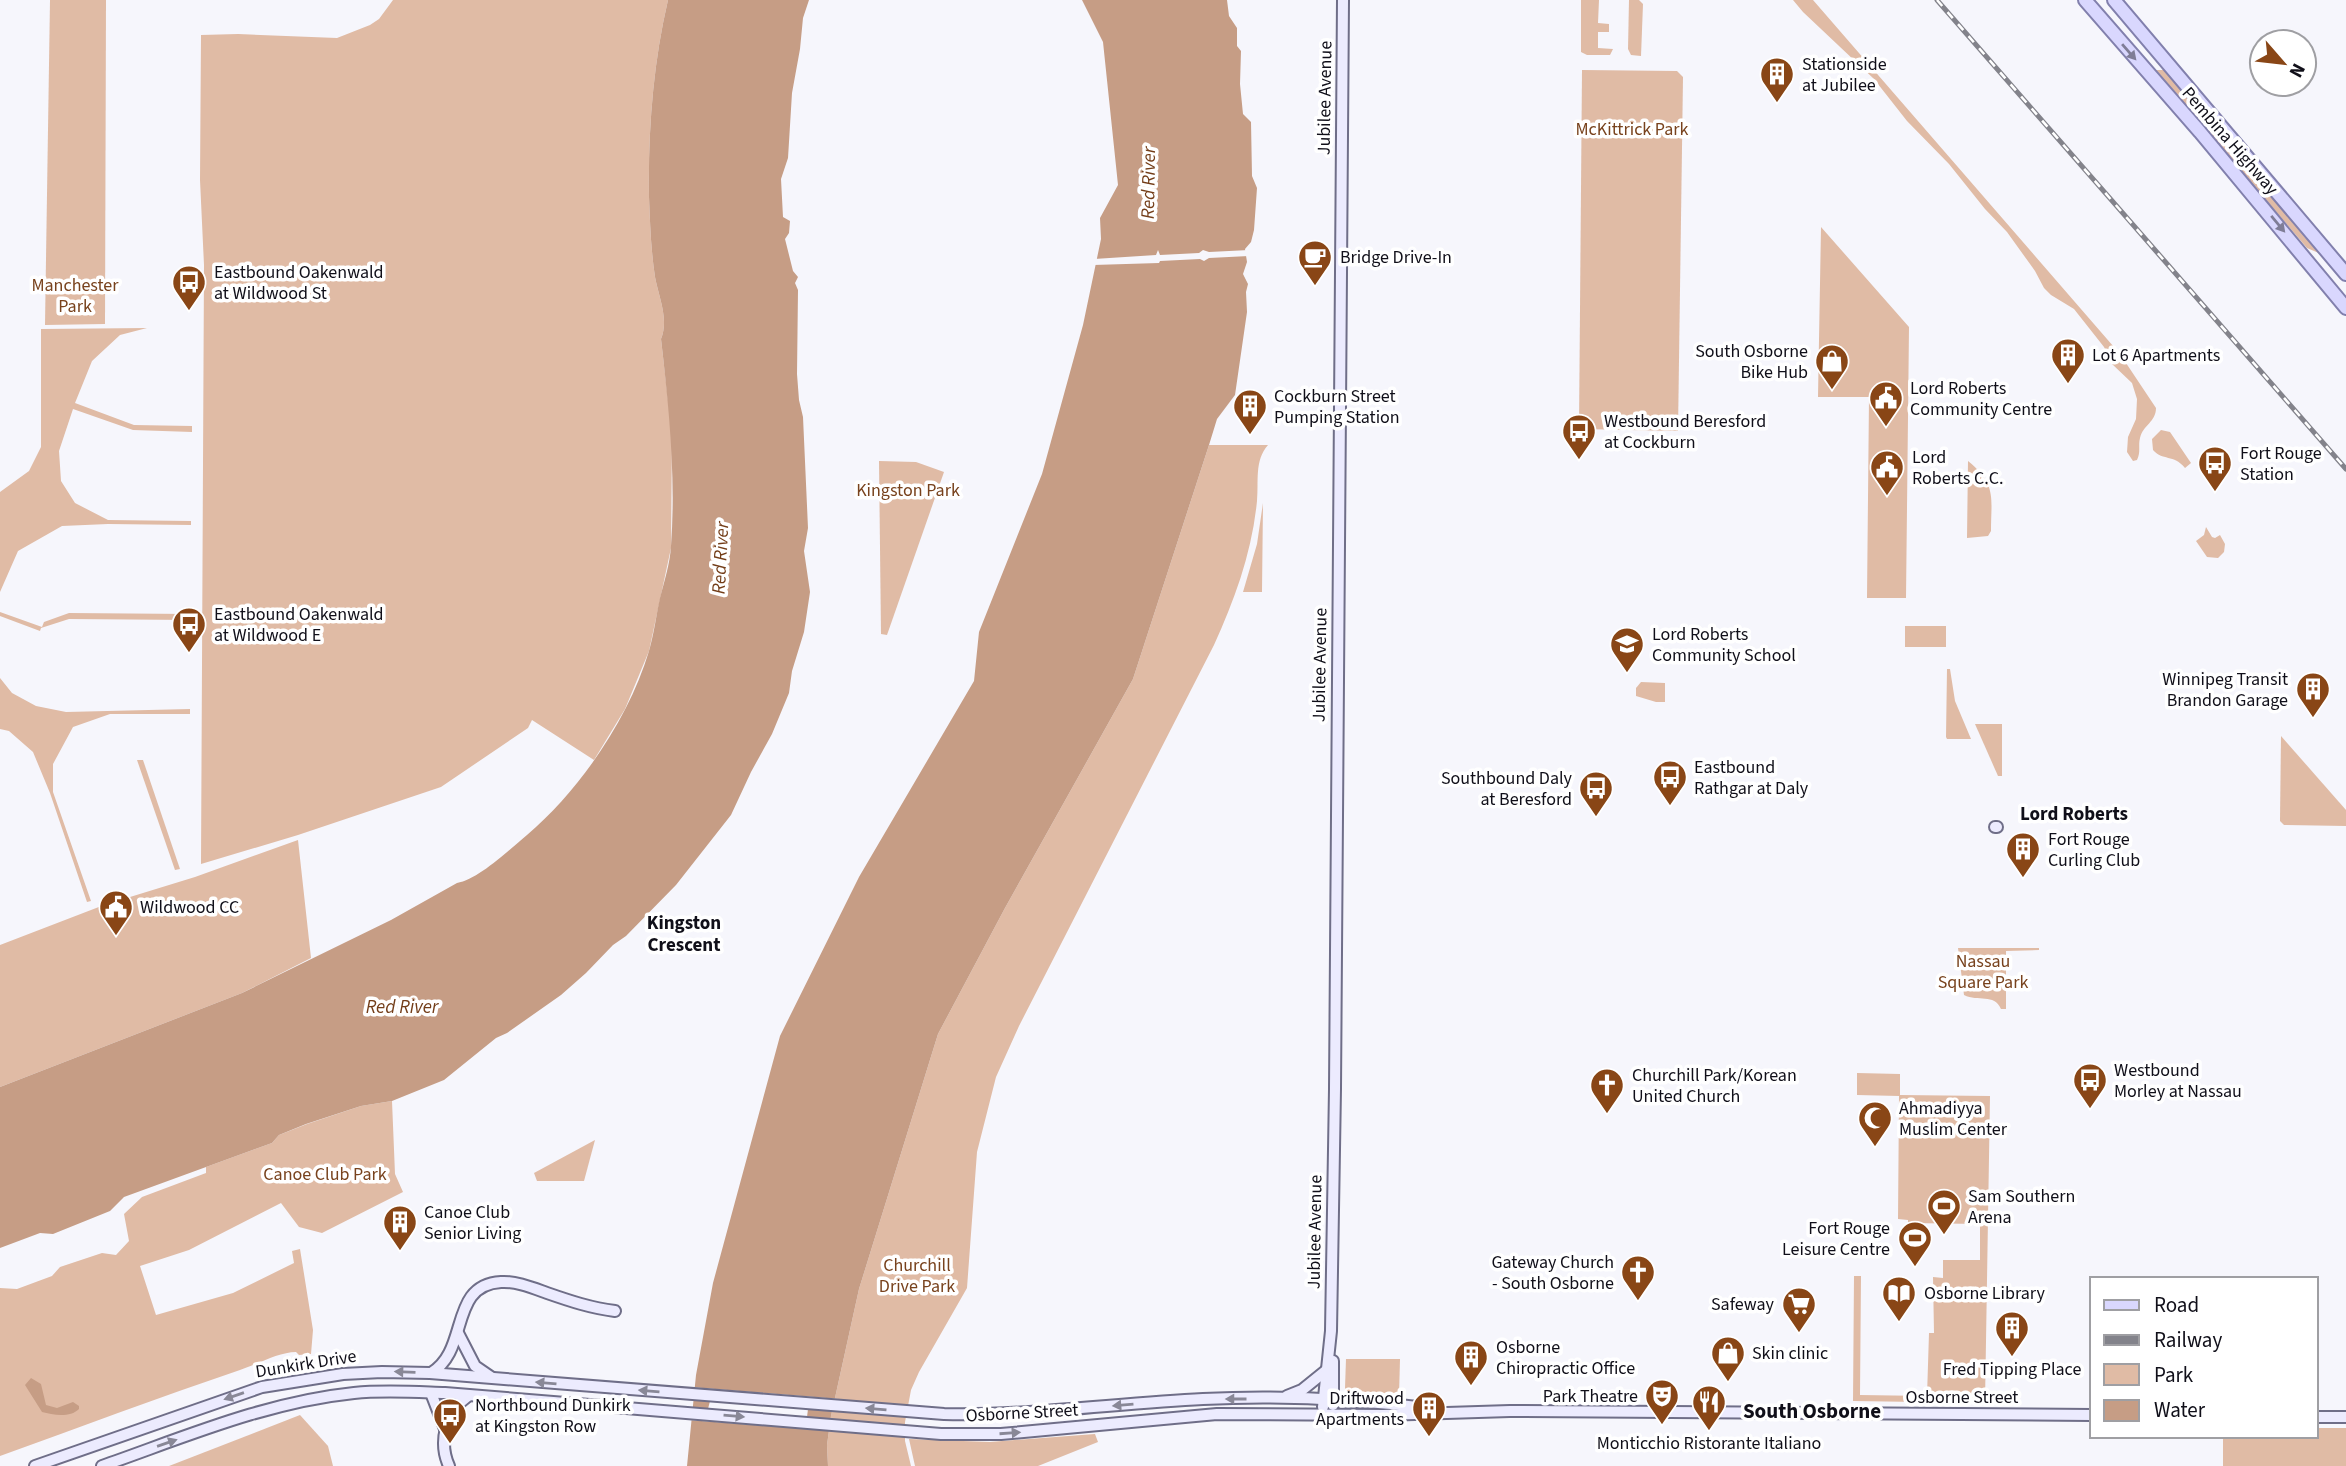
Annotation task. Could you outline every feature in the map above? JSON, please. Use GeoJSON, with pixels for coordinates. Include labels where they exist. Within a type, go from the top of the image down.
{"type":"FeatureCollection","features":[{"type":"Feature","properties":{"kind":"main road","name":"Jubilee Avenue"},"geometry":{"type":"LineString","coordinates":[[1328,1414],[1331,1331],[1343,0]]}},
{"type":"Feature","properties":{"kind":"main road","name":"Pembina Highway"},"geometry":{"type":"LineString","coordinates":[[2085,0],[2226,163],[2346,308]]}},
{"type":"Feature","properties":{"kind":"main road","name":"Pembina Highway"},"geometry":{"type":"LineString","coordinates":[[2114,0],[2346,274]]}},
{"type":"Feature","properties":{"kind":"main road"},"geometry":{"type":"LineString","coordinates":[[430,1373],[447,1361],[458,1333],[462,1312],[471,1296],[482,1287],[496,1282],[513,1283],[592,1308],[615,1311]]}},
{"type":"Feature","properties":{"kind":"main road","name":"Jubilee Avenue"},"geometry":{"type":"LineString","coordinates":[[1328,1400],[1334,1370],[1331,1331]]}},
{"type":"Feature","properties":{"kind":"main road"},"geometry":{"type":"LineString","coordinates":[[458,1333],[475,1366],[497,1379]]}},
{"type":"Feature","properties":{"kind":"main road"},"geometry":{"type":"LineString","coordinates":[[1280,1399],[1302,1391],[1328,1369]]}},
{"type":"Feature","properties":{"kind":"main road","name":"Dunkirk Drive"},"geometry":{"type":"LineString","coordinates":[[35,1466],[262,1387],[343,1374],[430,1373],[594,1387]]}},
{"type":"Feature","properties":{"kind":"main road","name":"Osborne Street"},"geometry":{"type":"LineString","coordinates":[[594,1387],[944,1414],[1000,1415],[1205,1398],[1328,1400],[1453,1411]]}},
{"type":"Feature","properties":{"kind":"main road","name":"Dunkirk Drive"},"geometry":{"type":"LineString","coordinates":[[103,1466],[237,1418],[305,1401],[355,1393],[431,1393],[593,1405]]}},
{"type":"Feature","properties":{"kind":"main road"},"geometry":{"type":"LineString","coordinates":[[431,1393],[445,1429]]}},
{"type":"Feature","properties":{"kind":"main road"},"geometry":{"type":"LineString","coordinates":[[449,1466],[443,1446],[445,1429],[458,1405],[468,1396]]}},
{"type":"Feature","properties":{"kind":"main road","name":"Osborne Street"},"geometry":{"type":"LineString","coordinates":[[593,1405],[942,1434],[1001,1434],[1217,1414],[1394,1415],[1453,1411],[2090,1415]]}},
{"type":"Feature","properties":{"kind":"main road"},"geometry":{"type":"LineString","coordinates":[[2318,1417],[2346,1417]]}},
{"type":"Feature","properties":{"kind":"green space","name":"Manchester Park"},"geometry":{"type":"Polygon","coordinates":[[[50,0],[106,0],[105,324],[45,325],[50,0]]]}},
{"type":"Feature","properties":{"kind":"green space"},"geometry":{"type":"Polygon","coordinates":[[[393,0],[668,0],[652,98],[649,197],[655,277],[664,316],[661,339],[672,435],[671,548],[649,651],[625,709],[594,760],[532,720],[528,728],[441,787],[201,864],[204,265],[200,180],[201,35],[337,38],[379,19],[393,0]]]}},
{"type":"Feature","properties":{"kind":"green space"},"geometry":{"type":"Polygon","coordinates":[[[1581,0],[1599,0],[1598,23],[1609,24],[1609,32],[1598,32],[1598,48],[1613,49],[1610,55],[1587,55],[1581,52],[1581,0]]]}},
{"type":"Feature","properties":{"kind":"green space"},"geometry":{"type":"Polygon","coordinates":[[[1629,0],[1639,0],[1643,4],[1641,56],[1631,55],[1628,49],[1629,0]]]}},
{"type":"Feature","properties":{"kind":"green space"},"geometry":{"type":"Polygon","coordinates":[[[1793,0],[1813,0],[2120,354],[2156,408],[2154,417],[2139,441],[2137,460],[2133,461],[2127,452],[2128,437],[2136,419],[2137,399],[2132,383],[2112,364],[2104,347],[2074,309],[2044,288],[2007,232],[1949,164],[1907,121],[1874,79],[1793,0]]]}},
{"type":"Feature","properties":{"kind":"green space","name":"McKittrick Park"},"geometry":{"type":"Polygon","coordinates":[[[1582,70],[1677,71],[1683,77],[1678,431],[1579,429],[1582,70]]]}},
{"type":"Feature","properties":{"kind":"green space"},"geometry":{"type":"Polygon","coordinates":[[[2154,70],[2167,70],[2209,120],[2199,122],[2154,70]]]}},
{"type":"Feature","properties":{"kind":"green space"},"geometry":{"type":"Polygon","coordinates":[[[2211,128],[2216,129],[2321,254],[2307,248],[2208,132],[2211,128]]]}},
{"type":"Feature","properties":{"kind":"green space","name":"Lord Roberts C.C."},"geometry":{"type":"Polygon","coordinates":[[[1821,227],[1909,327],[1906,598],[1867,598],[1869,397],[1818,397],[1821,227]]]}},
{"type":"Feature","properties":{"kind":"green space"},"geometry":{"type":"Polygon","coordinates":[[[147,328],[120,335],[92,361],[75,403],[134,425],[192,426],[192,432],[133,430],[73,409],[59,451],[61,481],[75,503],[108,520],[191,521],[191,525],[62,526],[18,551],[0,592],[0,492],[29,471],[41,447],[41,329],[147,328]]]}},
{"type":"Feature","properties":{"kind":"green space"},"geometry":{"type":"Polygon","coordinates":[[[2161,430],[2170,432],[2191,463],[2185,468],[2177,461],[2153,450],[2152,439],[2161,430]]]}},
{"type":"Feature","properties":{"kind":"green space","name":"Churchill Drive Park"},"geometry":{"type":"Polygon","coordinates":[[[1209,445],[1268,445],[1259,465],[1255,520],[1241,575],[1214,645],[1019,1026],[996,1077],[977,1152],[967,1288],[911,1390],[905,1422],[905,1441],[911,1466],[828,1466],[827,1445],[831,1416],[859,1289],[938,1034],[1133,679],[1209,445]]]}},
{"type":"Feature","properties":{"kind":"green space","name":"Kingston Park"},"geometry":{"type":"Polygon","coordinates":[[[879,461],[916,462],[944,472],[887,635],[881,634],[879,461]]]}},
{"type":"Feature","properties":{"kind":"green space"},"geometry":{"type":"Polygon","coordinates":[[[1968,461],[1984,477],[1990,492],[1991,531],[1988,536],[1967,538],[1968,461]]]}},
{"type":"Feature","properties":{"kind":"green space"},"geometry":{"type":"Polygon","coordinates":[[[1263,503],[1262,592],[1243,592],[1257,544],[1263,503]]]}},
{"type":"Feature","properties":{"kind":"green space"},"geometry":{"type":"Polygon","coordinates":[[[2206,527],[2212,537],[2220,535],[2225,544],[2224,552],[2218,558],[2207,557],[2196,541],[2204,535],[2206,527]]]}},
{"type":"Feature","properties":{"kind":"green space"},"geometry":{"type":"Polygon","coordinates":[[[0,612],[42,627],[44,622],[69,613],[191,614],[191,620],[69,619],[41,628],[40,631],[0,616],[0,612]]]}},
{"type":"Feature","properties":{"kind":"green space"},"geometry":{"type":"Polygon","coordinates":[[[1905,626],[1946,626],[1946,647],[1905,647],[1905,626]]]}},
{"type":"Feature","properties":{"kind":"green space"},"geometry":{"type":"Polygon","coordinates":[[[1947,669],[1950,669],[1955,701],[1971,739],[1946,737],[1947,669]]]}},
{"type":"Feature","properties":{"kind":"green space"},"geometry":{"type":"Polygon","coordinates":[[[0,678],[12,693],[36,706],[66,712],[190,709],[190,714],[110,714],[73,727],[53,764],[53,792],[91,901],[87,902],[50,793],[33,752],[9,731],[0,729],[0,678]]]}},
{"type":"Feature","properties":{"kind":"green space"},"geometry":{"type":"Polygon","coordinates":[[[1641,682],[1665,683],[1665,702],[1636,696],[1636,688],[1641,682]]]}},
{"type":"Feature","properties":{"kind":"green space"},"geometry":{"type":"Polygon","coordinates":[[[1975,724],[2002,724],[2002,776],[1998,776],[1975,724]]]}},
{"type":"Feature","properties":{"kind":"green space"},"geometry":{"type":"Polygon","coordinates":[[[2281,736],[2346,810],[2346,826],[2284,825],[2280,821],[2281,736]]]}},
{"type":"Feature","properties":{"kind":"green space"},"geometry":{"type":"Polygon","coordinates":[[[137,760],[143,760],[180,869],[175,870],[137,760]]]}},
{"type":"Feature","properties":{"kind":"green space"},"geometry":{"type":"Polygon","coordinates":[[[298,840],[311,958],[242,993],[0,1087],[0,945],[104,905],[195,877],[298,840]]]}},
{"type":"Feature","properties":{"kind":"green space","name":"Nassau Square Park"},"geometry":{"type":"Polygon","coordinates":[[[1958,948],[2039,950],[2006,951],[2006,1009],[2001,1009],[1990,999],[1964,995],[1958,948]]]}},
{"type":"Feature","properties":{"kind":"green space"},"geometry":{"type":"Polygon","coordinates":[[[1857,1073],[1900,1074],[1900,1095],[1990,1096],[1985,1403],[1853,1401],[1854,1276],[1861,1276],[1860,1395],[1927,1396],[1929,1333],[1934,1333],[1933,1277],[1943,1278],[1943,1260],[1980,1260],[1980,1224],[1908,1223],[1908,1220],[1898,1219],[1899,1096],[1857,1095],[1857,1073]]]}},
{"type":"Feature","properties":{"kind":"green space","name":"Canoe Club Park"},"geometry":{"type":"Polygon","coordinates":[[[392,1101],[395,1174],[403,1192],[322,1233],[299,1227],[281,1203],[189,1250],[140,1266],[156,1315],[233,1293],[294,1263],[292,1251],[300,1249],[313,1330],[311,1354],[299,1355],[296,1352],[276,1356],[0,1456],[0,1288],[17,1289],[52,1276],[60,1267],[102,1253],[116,1255],[129,1241],[124,1214],[142,1197],[206,1173],[206,1167],[272,1143],[279,1135],[307,1124],[361,1106],[392,1101]]]}},
{"type":"Feature","properties":{"kind":"green space"},"geometry":{"type":"Polygon","coordinates":[[[595,1140],[584,1181],[537,1181],[534,1173],[595,1140]]]}},
{"type":"Feature","properties":{"kind":"green space"},"geometry":{"type":"Polygon","coordinates":[[[1346,1359],[1400,1359],[1399,1396],[1349,1393],[1345,1388],[1346,1359]]]}},
{"type":"Feature","properties":{"kind":"green space"},"geometry":{"type":"Polygon","coordinates":[[[300,1415],[328,1446],[333,1466],[169,1466],[300,1415]]]}},
{"type":"Feature","properties":{"kind":"green space"},"geometry":{"type":"Polygon","coordinates":[[[2318,1428],[2346,1428],[2346,1466],[2223,1466],[2223,1438],[2318,1438],[2318,1428]]]}},
{"type":"Feature","properties":{"kind":"green space"},"geometry":{"type":"Polygon","coordinates":[[[1095,1434],[1098,1442],[1038,1466],[915,1466],[909,1439],[990,1442],[1095,1434]]]}},
{"type":"Feature","properties":{"kind":"water","name":"Red River"},"geometry":{"type":"Polygon","coordinates":[[[668,0],[809,0],[803,18],[792,93],[788,158],[781,179],[783,217],[790,221],[789,233],[785,239],[793,271],[798,277],[795,283],[798,290],[797,374],[803,417],[808,528],[804,551],[810,592],[804,632],[792,671],[789,693],[772,734],[731,815],[676,885],[586,973],[561,995],[496,1038],[444,1080],[392,1101],[361,1106],[306,1124],[279,1135],[272,1143],[124,1197],[110,1211],[53,1234],[40,1233],[0,1248],[0,1087],[242,993],[474,876],[503,856],[547,817],[584,775],[616,727],[649,651],[671,546],[672,468],[661,339],[664,316],[655,277],[649,197],[652,98],[668,0]]]}},
{"type":"Feature","properties":{"kind":"water","name":"Red River"},"geometry":{"type":"Polygon","coordinates":[[[1082,0],[1227,0],[1229,16],[1237,28],[1237,46],[1241,51],[1243,114],[1251,122],[1252,176],[1257,188],[1254,230],[1251,242],[1245,249],[1247,262],[1243,274],[1248,284],[1247,312],[1235,395],[1217,419],[1133,679],[938,1034],[859,1289],[831,1416],[827,1445],[828,1466],[687,1466],[696,1375],[713,1283],[780,1036],[859,877],[974,681],[979,632],[1042,474],[1083,325],[1101,239],[1100,218],[1118,185],[1103,42],[1082,0]]]}},
{"type":"Feature","properties":{"kind":"water"},"geometry":{"type":"Polygon","coordinates":[[[31,1378],[41,1384],[46,1405],[57,1408],[73,1402],[79,1409],[66,1415],[42,1412],[25,1385],[31,1378]]]}},
{"type":"Feature","properties":{"kind":"pier"},"geometry":{"type":"Polygon","coordinates":[[[1158,250],[1160,255],[1199,253],[1203,250],[1249,250],[1250,258],[1093,265],[1094,259],[1156,255],[1158,250]]]}},
{"type":"Feature","properties":{"kind":"pier"},"geometry":{"type":"Polygon","coordinates":[[[691,1387],[839,1399],[836,1411],[808,1409],[807,1417],[835,1419],[833,1431],[688,1420],[689,1407],[708,1409],[710,1401],[690,1399],[691,1387]]]}},
{"type":"Feature","properties":{"kind":"railway"},"geometry":{"type":"LineString","coordinates":[[1937,0],[2346,469]]}},
{"type":"Feature","properties":{"kind":"place","name":"Stationside at Jubilee"},"geometry":{"type":"Point","coordinates":[1777,104]}},
{"type":"Feature","properties":{"kind":"place","name":"Bridge Drive-In"},"geometry":{"type":"Point","coordinates":[1315,287]}},
{"type":"Feature","properties":{"kind":"place","name":"Eastbound Oakenwald at Wildwood St"},"geometry":{"type":"Point","coordinates":[189,312]}},
{"type":"Feature","properties":{"kind":"place","name":"Lot 6 Apartments"},"geometry":{"type":"Point","coordinates":[2068,385]}},
{"type":"Feature","properties":{"kind":"place","name":"South Osborne Bike Hub"},"geometry":{"type":"Point","coordinates":[1832,391]}},
{"type":"Feature","properties":{"kind":"place","name":"Lord Roberts Community Centre"},"geometry":{"type":"Point","coordinates":[1886,428]}},
{"type":"Feature","properties":{"kind":"place","name":"Cockburn Street Pumping Station"},"geometry":{"type":"Point","coordinates":[1250,436]}},
{"type":"Feature","properties":{"kind":"place","name":"Westbound Beresford at Cockburn"},"geometry":{"type":"Point","coordinates":[1579,461]}},
{"type":"Feature","properties":{"kind":"place","name":"Fort Rouge Station"},"geometry":{"type":"Point","coordinates":[2215,493]}},
{"type":"Feature","properties":{"kind":"place","name":"Lord Roberts C.C."},"geometry":{"type":"Point","coordinates":[1887,497]}},
{"type":"Feature","properties":{"kind":"place","name":"Eastbound Oakenwald at Wildwood E"},"geometry":{"type":"Point","coordinates":[189,654]}},
{"type":"Feature","properties":{"kind":"place","name":"Lord Roberts Community School"},"geometry":{"type":"Point","coordinates":[1627,674]}},
{"type":"Feature","properties":{"kind":"place","name":"Winnipeg Transit Brandon Garage"},"geometry":{"type":"Point","coordinates":[2313,719]}},
{"type":"Feature","properties":{"kind":"place","name":"Eastbound Rathgar at Daly"},"geometry":{"type":"Point","coordinates":[1670,807]}},
{"type":"Feature","properties":{"kind":"place","name":"Southbound Daly at Beresford"},"geometry":{"type":"Point","coordinates":[1596,818]}},
{"type":"Feature","properties":{"kind":"place","name":"Fort Rouge Curling Club"},"geometry":{"type":"Point","coordinates":[2023,879]}},
{"type":"Feature","properties":{"kind":"place","name":"Wildwood CC"},"geometry":{"type":"Point","coordinates":[116,937]}},
{"type":"Feature","properties":{"kind":"place","name":"Westbound Morley at Nassau"},"geometry":{"type":"Point","coordinates":[2090,1110]}},
{"type":"Feature","properties":{"kind":"place","name":"Churchill Park/Korean United Church"},"geometry":{"type":"Point","coordinates":[1607,1115]}},
{"type":"Feature","properties":{"kind":"place","name":"Ahmadiyya Muslim Center"},"geometry":{"type":"Point","coordinates":[1875,1148]}},
{"type":"Feature","properties":{"kind":"place","name":"Sam Southern Arena"},"geometry":{"type":"Point","coordinates":[1944,1236]}},
{"type":"Feature","properties":{"kind":"place","name":"Canoe Club Senior Living"},"geometry":{"type":"Point","coordinates":[400,1252]}},
{"type":"Feature","properties":{"kind":"place","name":"Fort Rouge Leisure Centre"},"geometry":{"type":"Point","coordinates":[1915,1268]}},
{"type":"Feature","properties":{"kind":"place","name":"Gateway Church - South Osborne"},"geometry":{"type":"Point","coordinates":[1638,1302]}},
{"type":"Feature","properties":{"kind":"place","name":"Osborne Library"},"geometry":{"type":"Point","coordinates":[1899,1323]}},
{"type":"Feature","properties":{"kind":"place","name":"Safeway"},"geometry":{"type":"Point","coordinates":[1799,1334]}},
{"type":"Feature","properties":{"kind":"place","name":"Fred Tipping Place"},"geometry":{"type":"Point","coordinates":[2012,1358]}},
{"type":"Feature","properties":{"kind":"place","name":"Skin clinic"},"geometry":{"type":"Point","coordinates":[1728,1383]}},
{"type":"Feature","properties":{"kind":"place","name":"Osborne Chiropractic Office"},"geometry":{"type":"Point","coordinates":[1471,1387]}},
{"type":"Feature","properties":{"kind":"place","name":"Park Theatre"},"geometry":{"type":"Point","coordinates":[1662,1426]}},
{"type":"Feature","properties":{"kind":"place","name":"Monticchio Ristorante Italiano"},"geometry":{"type":"Point","coordinates":[1709,1432]}},
{"type":"Feature","properties":{"kind":"place","name":"Driftwood Apartments"},"geometry":{"type":"Point","coordinates":[1429,1438]}},
{"type":"Feature","properties":{"kind":"place","name":"Northbound Dunkirk at Kingston Row"},"geometry":{"type":"Point","coordinates":[450,1445]}},
{"type":"Feature","properties":{"kind":"district","name":"Lord Roberts"},"geometry":{"type":"Point","coordinates":[2074,814]}},
{"type":"Feature","properties":{"kind":"district","name":"Kingston Crescent"},"geometry":{"type":"Point","coordinates":[684,934]}},
{"type":"Feature","properties":{"kind":"district","name":"South Osborne"},"geometry":{"type":"Point","coordinates":[1812,1411]}}]}
